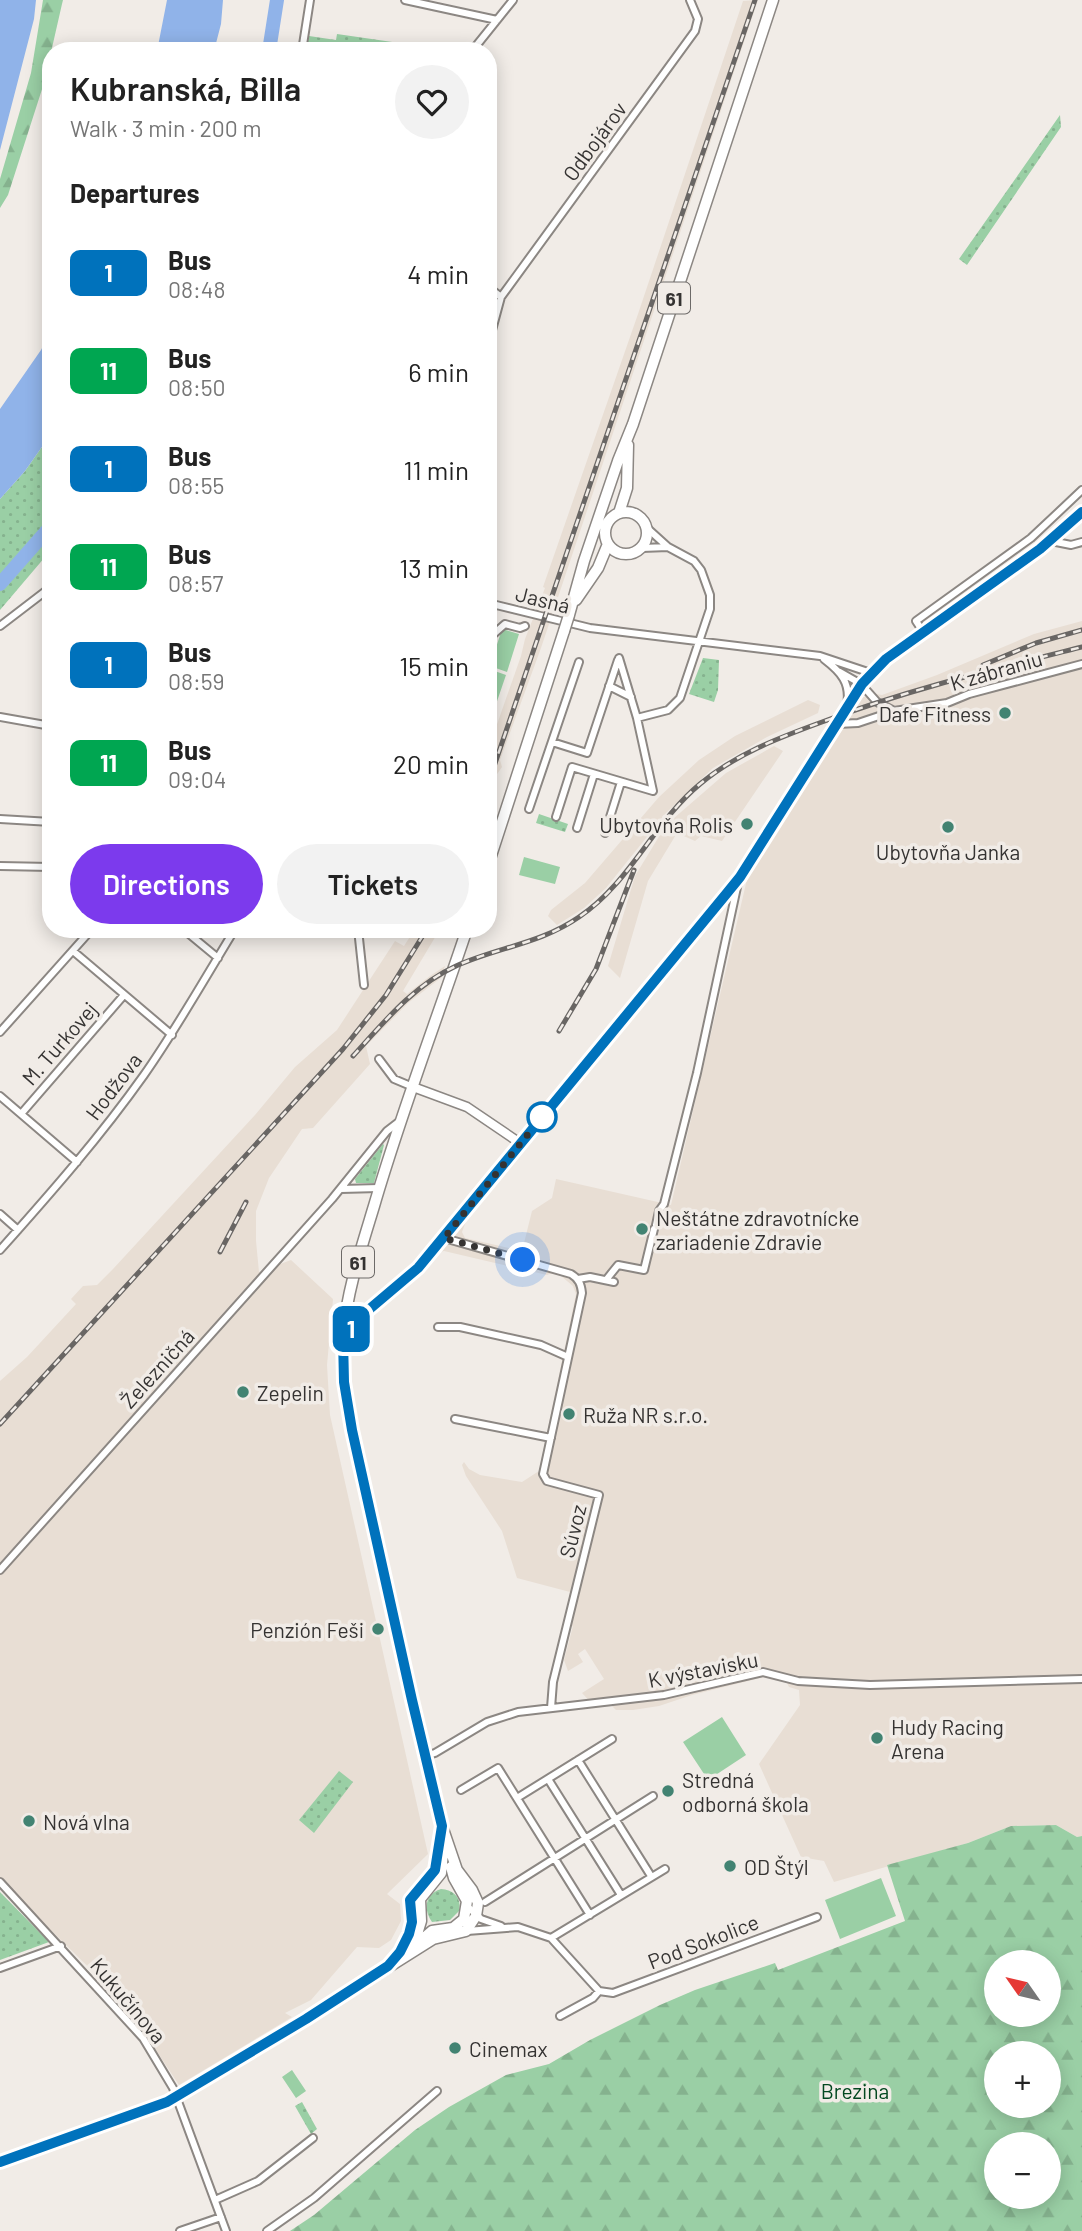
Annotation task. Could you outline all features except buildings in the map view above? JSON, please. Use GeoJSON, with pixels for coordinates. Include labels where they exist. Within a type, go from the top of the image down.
{"type":"FeatureCollection","features":[{"type":"Feature","properties":{"kind":"main road","name":"61"},"geometry":{"type":"LineString","coordinates":[[497,837],[573,603],[584,561],[633,424],[773,0]]}},
{"type":"Feature","properties":{"kind":"main road","name":"61"},"geometry":{"type":"LineString","coordinates":[[573,603],[598,568],[608,544],[607,526],[619,513],[627,488],[627,457],[633,424]]}},
{"type":"Feature","properties":{"kind":"main road","name":"61"},"geometry":{"type":"LineString","coordinates":[[627,488],[636,514],[647,528]]}},
{"type":"Feature","properties":{"kind":"main road"},"geometry":{"type":"LineString","coordinates":[[619,513],[636,514]]}},
{"type":"Feature","properties":{"kind":"main road"},"geometry":{"type":"LineString","coordinates":[[642,548],[647,539],[647,528]]}},
{"type":"Feature","properties":{"kind":"main road"},"geometry":{"type":"LineString","coordinates":[[608,544],[621,554]]}},
{"type":"Feature","properties":{"kind":"main road","name":"61"},"geometry":{"type":"LineString","coordinates":[[598,568],[621,554],[642,548]]}},
{"type":"Feature","properties":{"kind":"main road","name":"61"},"geometry":{"type":"LineString","coordinates":[[464,938],[379,1188],[350,1289],[343,1338],[344,1382],[352,1430],[451,1870],[467,1901],[477,1909]]}},
{"type":"Feature","properties":{"kind":"main road","name":"61"},"geometry":{"type":"LineString","coordinates":[[402,1954],[417,1934],[421,1921],[420,1899],[438,1878],[445,1844]]}},
{"type":"Feature","properties":{"kind":"main road","name":"61"},"geometry":{"type":"LineString","coordinates":[[445,1844],[457,1871],[472,1890],[477,1909]]}},
{"type":"Feature","properties":{"kind":"main road"},"geometry":{"type":"LineString","coordinates":[[402,1954],[412,1922],[410,1900],[435,1870],[445,1844]]}},
{"type":"Feature","properties":{"kind":"main road"},"geometry":{"type":"LineString","coordinates":[[415,1891],[432,1884],[447,1882],[460,1889]]}},
{"type":"Feature","properties":{"kind":"main road","name":"61"},"geometry":{"type":"LineString","coordinates":[[0,2162],[177,2097],[388,1966],[432,1930],[453,1928],[477,1909]]}},
{"type":"Feature","properties":{"kind":"main road"},"geometry":{"type":"LineString","coordinates":[[466,1931],[477,1909]]}},
{"type":"Feature","properties":{"kind":"main road"},"geometry":{"type":"LineString","coordinates":[[421,1921],[446,1936]]}},
{"type":"Feature","properties":{"kind":"main road","name":"61"},"geometry":{"type":"LineString","coordinates":[[402,1954],[433,1939],[466,1931]]}},
{"type":"Feature","properties":{"kind":"street"},"geometry":{"type":"LineString","coordinates":[[303,42],[310,0]]}},
{"type":"Feature","properties":{"kind":"street"},"geometry":{"type":"LineString","coordinates":[[405,0],[497,20]]}},
{"type":"Feature","properties":{"kind":"street"},"geometry":{"type":"LineString","coordinates":[[479,42],[513,0]]}},
{"type":"Feature","properties":{"kind":"street","name":"Odbojárov"},"geometry":{"type":"LineString","coordinates":[[497,314],[502,297],[695,31],[698,19],[690,0]]}},
{"type":"Feature","properties":{"kind":"street"},"geometry":{"type":"LineString","coordinates":[[497,293],[502,297]]}},
{"type":"Feature","properties":{"kind":"street"},"geometry":{"type":"LineString","coordinates":[[924,633],[916,621],[1031,538],[1082,490]]}},
{"type":"Feature","properties":{"kind":"street"},"geometry":{"type":"LineString","coordinates":[[343,1338],[370,1309],[410,1277],[444,1238],[740,877],[846,708],[871,673],[886,659],[1051,541],[1082,512]]}},
{"type":"Feature","properties":{"kind":"street"},"geometry":{"type":"LineString","coordinates":[[637,718],[660,713],[676,704],[684,689],[710,609],[707,582],[694,561],[668,547],[647,528]]}},
{"type":"Feature","properties":{"kind":"street"},"geometry":{"type":"LineString","coordinates":[[1031,538],[1040,549]]}},
{"type":"Feature","properties":{"kind":"street"},"geometry":{"type":"LineString","coordinates":[[1051,541],[1071,545],[1082,542]]}},
{"type":"Feature","properties":{"kind":"street"},"geometry":{"type":"LineString","coordinates":[[642,548],[668,547]]}},
{"type":"Feature","properties":{"kind":"street"},"geometry":{"type":"LineString","coordinates":[[971,581],[979,593]]}},
{"type":"Feature","properties":{"kind":"street"},"geometry":{"type":"LineString","coordinates":[[0,626],[42,594]]}},
{"type":"Feature","properties":{"kind":"street","name":"Jasná"},"geometry":{"type":"LineString","coordinates":[[497,605],[590,628],[820,656],[871,673]]}},
{"type":"Feature","properties":{"kind":"street"},"geometry":{"type":"LineString","coordinates":[[497,631],[505,624],[520,628],[525,626]]}},
{"type":"Feature","properties":{"kind":"street"},"geometry":{"type":"LineString","coordinates":[[820,656],[840,672],[862,684],[877,702],[894,711]]}},
{"type":"Feature","properties":{"kind":"street"},"geometry":{"type":"LineString","coordinates":[[552,742],[587,752],[619,658],[637,718],[653,791]]}},
{"type":"Feature","properties":{"kind":"street"},"geometry":{"type":"LineString","coordinates":[[529,809],[579,662]]}},
{"type":"Feature","properties":{"kind":"street","name":"K zábraniu"},"geometry":{"type":"LineString","coordinates":[[837,724],[858,723],[894,711],[947,703],[969,694],[1082,664]]}},
{"type":"Feature","properties":{"kind":"street"},"geometry":{"type":"LineString","coordinates":[[840,672],[849,690],[846,708]]}},
{"type":"Feature","properties":{"kind":"street"},"geometry":{"type":"LineString","coordinates":[[609,686],[631,697]]}},
{"type":"Feature","properties":{"kind":"street"},"geometry":{"type":"LineString","coordinates":[[0,717],[42,724]]}},
{"type":"Feature","properties":{"kind":"street"},"geometry":{"type":"LineString","coordinates":[[556,817],[572,766],[653,791],[659,797]]}},
{"type":"Feature","properties":{"kind":"street"},"geometry":{"type":"LineString","coordinates":[[577,828],[594,774]]}},
{"type":"Feature","properties":{"kind":"street"},"geometry":{"type":"LineString","coordinates":[[605,833],[621,782]]}},
{"type":"Feature","properties":{"kind":"street"},"geometry":{"type":"LineString","coordinates":[[0,819],[42,821]]}},
{"type":"Feature","properties":{"kind":"street"},"geometry":{"type":"LineString","coordinates":[[0,866],[42,867]]}},
{"type":"Feature","properties":{"kind":"street"},"geometry":{"type":"LineString","coordinates":[[606,1280],[618,1265],[644,1270],[659,1211],[664,1204],[697,1073],[740,877]]}},
{"type":"Feature","properties":{"kind":"street"},"geometry":{"type":"LineString","coordinates":[[0,1032],[84,938]]}},
{"type":"Feature","properties":{"kind":"street"},"geometry":{"type":"LineString","coordinates":[[194,938],[218,958]]}},
{"type":"Feature","properties":{"kind":"street","name":"Hodžova"},"geometry":{"type":"LineString","coordinates":[[0,1250],[77,1162],[137,1084],[172,1034],[230,938]]}},
{"type":"Feature","properties":{"kind":"street"},"geometry":{"type":"LineString","coordinates":[[359,938],[364,985]]}},
{"type":"Feature","properties":{"kind":"street","name":"M. Turkovej"},"geometry":{"type":"LineString","coordinates":[[73,951],[172,1034]]}},
{"type":"Feature","properties":{"kind":"street","name":"M. Turkovej"},"geometry":{"type":"LineString","coordinates":[[21,1114],[124,995]]}},
{"type":"Feature","properties":{"kind":"street"},"geometry":{"type":"LineString","coordinates":[[379,1059],[394,1079],[475,1111],[520,1143]]}},
{"type":"Feature","properties":{"kind":"street","name":"M. Turkovej"},"geometry":{"type":"LineString","coordinates":[[0,1096],[77,1162]]}},
{"type":"Feature","properties":{"kind":"street","name":"Železničná"},"geometry":{"type":"LineString","coordinates":[[0,1570],[341,1189],[387,1131],[402,1120]]}},
{"type":"Feature","properties":{"kind":"street"},"geometry":{"type":"LineString","coordinates":[[341,1189],[379,1188]]}},
{"type":"Feature","properties":{"kind":"street"},"geometry":{"type":"LineString","coordinates":[[0,1214],[18,1230]]}},
{"type":"Feature","properties":{"kind":"street"},"geometry":{"type":"LineString","coordinates":[[444,1238],[571,1274],[578,1279],[590,1277],[614,1282]]}},
{"type":"Feature","properties":{"kind":"street","name":"Súvoz"},"geometry":{"type":"LineString","coordinates":[[551,1708],[553,1682],[598,1495],[547,1481],[543,1474],[582,1293],[578,1279]]}},
{"type":"Feature","properties":{"kind":"street"},"geometry":{"type":"LineString","coordinates":[[438,1326],[460,1327],[541,1345],[568,1357]]}},
{"type":"Feature","properties":{"kind":"street"},"geometry":{"type":"LineString","coordinates":[[455,1419],[551,1438]]}},
{"type":"Feature","properties":{"kind":"street","name":"K výstavisku"},"geometry":{"type":"LineString","coordinates":[[425,1756],[496,1718],[551,1708],[664,1695],[763,1672],[798,1681],[870,1685],[1082,1679]]}},
{"type":"Feature","properties":{"kind":"street"},"geometry":{"type":"LineString","coordinates":[[517,1798],[612,1740]]}},
{"type":"Feature","properties":{"kind":"street"},"geometry":{"type":"LineString","coordinates":[[578,1760],[651,1876]]}},
{"type":"Feature","properties":{"kind":"street"},"geometry":{"type":"LineString","coordinates":[[461,1790],[498,1768],[590,1915]]}},
{"type":"Feature","properties":{"kind":"street"},"geometry":{"type":"LineString","coordinates":[[548,1779],[621,1895]]}},
{"type":"Feature","properties":{"kind":"street"},"geometry":{"type":"LineString","coordinates":[[503,1927],[489,1920],[477,1909],[653,1796]]}},
{"type":"Feature","properties":{"kind":"street"},"geometry":{"type":"LineString","coordinates":[[551,1938],[665,1869]]}},
{"type":"Feature","properties":{"kind":"street","name":"Kukučínova"},"geometry":{"type":"LineString","coordinates":[[0,1882],[143,2038],[177,2097],[226,2231]]}},
{"type":"Feature","properties":{"kind":"street","name":"Pod Sokolice"},"geometry":{"type":"LineString","coordinates":[[560,2016],[599,1992],[613,1993],[817,1917]]}},
{"type":"Feature","properties":{"kind":"street"},"geometry":{"type":"LineString","coordinates":[[466,1931],[518,1927],[551,1938],[599,1992]]}},
{"type":"Feature","properties":{"kind":"street"},"geometry":{"type":"LineString","coordinates":[[0,1968],[61,1946]]}},
{"type":"Feature","properties":{"kind":"street"},"geometry":{"type":"LineString","coordinates":[[267,2231],[314,2198],[437,2091]]}},
{"type":"Feature","properties":{"kind":"street"},"geometry":{"type":"LineString","coordinates":[[215,2200],[258,2181],[313,2138]]}},
{"type":"Feature","properties":{"kind":"street"},"geometry":{"type":"LineString","coordinates":[[180,2231],[221,2217]]}},
{"type":"Feature","properties":{"kind":"shaded area"},"geometry":{"type":"Polygon","coordinates":[[[758,0],[541,648],[500,760],[502,767],[497,774],[497,724],[743,1],[758,0]]]}},
{"type":"Feature","properties":{"kind":"shaded area"},"geometry":{"type":"Polygon","coordinates":[[[1082,621],[1082,1836],[1077,1837],[1056,1825],[1011,1826],[968,1843],[834,1882],[824,1861],[801,1857],[759,1764],[800,1705],[799,1690],[789,1687],[780,1679],[764,1677],[659,1706],[616,1710],[612,1706],[595,1707],[582,1693],[604,1679],[585,1649],[578,1654],[583,1662],[568,1671],[564,1660],[573,1626],[566,1630],[565,1620],[570,1592],[517,1578],[502,1531],[466,1476],[462,1465],[464,1462],[469,1469],[480,1475],[522,1482],[539,1471],[576,1294],[573,1286],[561,1276],[552,1273],[547,1275],[439,1252],[468,1216],[462,1232],[465,1238],[522,1251],[532,1211],[552,1198],[556,1179],[671,1205],[748,875],[857,699],[882,695],[1034,634],[1082,621]]]}},
{"type":"Feature","properties":{"kind":"shaded area"},"geometry":{"type":"Polygon","coordinates":[[[808,700],[820,705],[818,713],[767,737],[713,768],[666,813],[606,888],[584,908],[557,925],[548,916],[551,910],[585,883],[659,797],[699,760],[735,736],[808,700]]]}},
{"type":"Feature","properties":{"kind":"shaded area"},"geometry":{"type":"Polygon","coordinates":[[[774,746],[783,751],[722,841],[701,836],[695,841],[677,833],[648,881],[620,978],[608,966],[635,876],[666,825],[726,773],[774,746]]]}},
{"type":"Feature","properties":{"kind":"shaded area"},"geometry":{"type":"Polygon","coordinates":[[[409,938],[435,938],[403,991],[407,994],[445,966],[442,977],[408,1003],[366,1046],[370,1064],[313,1128],[302,1129],[269,1178],[256,1211],[256,1241],[259,1272],[291,1260],[333,1299],[327,1365],[330,1415],[428,1854],[387,1894],[400,1904],[401,1921],[391,1940],[379,1948],[357,1947],[311,2000],[285,2013],[292,2017],[179,2085],[124,2002],[0,1878],[0,1381],[27,1357],[76,1304],[71,1299],[83,1286],[97,1285],[113,1269],[255,1115],[295,1067],[337,1030],[395,941],[404,946],[409,938]]]}},
{"type":"Feature","properties":{"kind":"green space"},"geometry":{"type":"Polygon","coordinates":[[[43,0],[63,0],[53,42],[42,42],[42,89],[8,195],[0,208],[0,179],[31,73],[43,0]]]}},
{"type":"Feature","properties":{"kind":"green space"},"geometry":{"type":"Polygon","coordinates":[[[337,34],[392,42],[308,42],[309,36],[336,40],[337,34]]]}},
{"type":"Feature","properties":{"kind":"green space"},"geometry":{"type":"Polygon","coordinates":[[[1060,115],[1061,127],[967,265],[959,259],[1060,115]]]}},
{"type":"Feature","properties":{"kind":"green space"},"geometry":{"type":"Polygon","coordinates":[[[42,447],[42,561],[0,610],[0,499],[42,447]]]}},
{"type":"Feature","properties":{"kind":"green space"},"geometry":{"type":"Polygon","coordinates":[[[502,629],[519,634],[507,672],[497,668],[497,644],[502,629]]]}},
{"type":"Feature","properties":{"kind":"green space"},"geometry":{"type":"Polygon","coordinates":[[[703,658],[719,660],[718,690],[714,702],[689,694],[703,658]]]}},
{"type":"Feature","properties":{"kind":"green space"},"geometry":{"type":"Polygon","coordinates":[[[497,672],[506,675],[497,701],[497,672]]]}},
{"type":"Feature","properties":{"kind":"green space"},"geometry":{"type":"Polygon","coordinates":[[[539,814],[568,824],[565,832],[536,823],[539,814]]]}},
{"type":"Feature","properties":{"kind":"green space"},"geometry":{"type":"Polygon","coordinates":[[[524,857],[560,867],[555,884],[519,875],[524,857]]]}},
{"type":"Feature","properties":{"kind":"green space"},"geometry":{"type":"Polygon","coordinates":[[[383,1144],[374,1183],[356,1183],[355,1179],[383,1144]]]}},
{"type":"Feature","properties":{"kind":"green space"},"geometry":{"type":"Polygon","coordinates":[[[722,1717],[746,1755],[708,1780],[683,1742],[722,1717]]]}},
{"type":"Feature","properties":{"kind":"green space"},"geometry":{"type":"Polygon","coordinates":[[[339,1771],[353,1782],[314,1833],[299,1820],[339,1771]]]}},
{"type":"Feature","properties":{"kind":"green space","name":"Brezina"},"geometry":{"type":"Polygon","coordinates":[[[1056,1825],[1077,1837],[1082,1836],[1082,2231],[290,2231],[314,2215],[415,2130],[506,2075],[549,2064],[590,2040],[695,1990],[775,1963],[778,1970],[905,1921],[887,1865],[968,1843],[1011,1826],[1056,1825]]]}},
{"type":"Feature","properties":{"kind":"green space"},"geometry":{"type":"Polygon","coordinates":[[[881,1878],[896,1916],[840,1939],[825,1900],[881,1878]]]}},
{"type":"Feature","properties":{"kind":"green space"},"geometry":{"type":"Polygon","coordinates":[[[441,1889],[456,1896],[459,1911],[450,1920],[432,1922],[427,1912],[427,1902],[432,1894],[441,1889]]]}},
{"type":"Feature","properties":{"kind":"green space"},"geometry":{"type":"Polygon","coordinates":[[[0,1892],[49,1942],[0,1960],[0,1892]]]}},
{"type":"Feature","properties":{"kind":"green space"},"geometry":{"type":"Polygon","coordinates":[[[292,2070],[306,2091],[296,2098],[282,2077],[292,2070]]]}},
{"type":"Feature","properties":{"kind":"green space"},"geometry":{"type":"Polygon","coordinates":[[[302,2102],[317,2129],[311,2134],[295,2106],[302,2102]]]}},
{"type":"Feature","properties":{"kind":"water"},"geometry":{"type":"Polygon","coordinates":[[[0,0],[36,0],[34,19],[0,150],[0,0]]]}},
{"type":"Feature","properties":{"kind":"water"},"geometry":{"type":"Polygon","coordinates":[[[167,0],[223,0],[216,42],[159,42],[167,0]]]}},
{"type":"Feature","properties":{"kind":"water"},"geometry":{"type":"Polygon","coordinates":[[[42,348],[42,447],[0,499],[0,409],[42,348]]]}},
{"type":"Feature","properties":{"kind":"waterway"},"geometry":{"type":"LineString","coordinates":[[270,42],[277,0]]}},
{"type":"Feature","properties":{"kind":"waterway"},"geometry":{"type":"LineString","coordinates":[[0,584],[42,536]]}},
{"type":"Feature","properties":{"kind":"railway"},"geometry":{"type":"LineString","coordinates":[[497,758],[755,0]]}},
{"type":"Feature","properties":{"kind":"railway"},"geometry":{"type":"LineString","coordinates":[[983,665],[1036,643],[1082,630]]}},
{"type":"Feature","properties":{"kind":"railway"},"geometry":{"type":"LineString","coordinates":[[353,1056],[400,1005],[441,974],[456,966],[549,933],[579,917],[613,887],[683,800],[714,773],[743,755],[789,734],[854,710],[951,681],[1082,647]]}},
{"type":"Feature","properties":{"kind":"railway"},"geometry":{"type":"LineString","coordinates":[[559,1031],[596,969],[634,870]]}},
{"type":"Feature","properties":{"kind":"railway"},"geometry":{"type":"LineString","coordinates":[[0,1424],[343,1049],[386,995],[421,938]]}},
{"type":"Feature","properties":{"kind":"railway"},"geometry":{"type":"LineString","coordinates":[[220,1252],[246,1202]]}},
{"type":"Feature","properties":{"kind":"bus line","name":"1"},"geometry":{"type":"LineString","coordinates":[[0,2162],[167,2102],[190,2090],[388,1966],[400,1952],[412,1922],[410,1900],[415,1891],[431,1876],[438,1863],[442,1826],[352,1430],[344,1382],[343,1338],[366,1312],[410,1277],[444,1238],[740,877],[871,673],[886,659],[1040,549],[1082,512]]}},
{"type":"Feature","properties":{"kind":"place","name":"Dafe Fitness"},"geometry":{"type":"Point","coordinates":[1005,713]}},
{"type":"Feature","properties":{"kind":"place","name":"Ubytovňa Rolis"},"geometry":{"type":"Point","coordinates":[747,824]}},
{"type":"Feature","properties":{"kind":"place","name":"Ubytovňa Janka"},"geometry":{"type":"Point","coordinates":[948,827]}},
{"type":"Feature","properties":{"kind":"place","name":"Neštátne zdravotnícke zariadenie Zdravie"},"geometry":{"type":"Point","coordinates":[642,1229]}},
{"type":"Feature","properties":{"kind":"place","name":"Zepelin"},"geometry":{"type":"Point","coordinates":[243,1392]}},
{"type":"Feature","properties":{"kind":"place","name":"Ruža NR s.r.o."},"geometry":{"type":"Point","coordinates":[569,1414]}},
{"type":"Feature","properties":{"kind":"place","name":"Penzión Feši"},"geometry":{"type":"Point","coordinates":[378,1629]}},
{"type":"Feature","properties":{"kind":"place","name":"Hudy Racing Arena"},"geometry":{"type":"Point","coordinates":[877,1738]}},
{"type":"Feature","properties":{"kind":"place","name":"Stredná odborná škola"},"geometry":{"type":"Point","coordinates":[668,1791]}},
{"type":"Feature","properties":{"kind":"place","name":"Nová vlna"},"geometry":{"type":"Point","coordinates":[29,1821]}},
{"type":"Feature","properties":{"kind":"place","name":"OD Štýl"},"geometry":{"type":"Point","coordinates":[730,1866]}},
{"type":"Feature","properties":{"kind":"place","name":"Cinemax"},"geometry":{"type":"Point","coordinates":[455,2048]}},
{"type":"Feature","properties":{"kind":"route"},"geometry":{"type":"LineString","coordinates":[[523,1260],[444,1238],[542,1117]]}}]}
